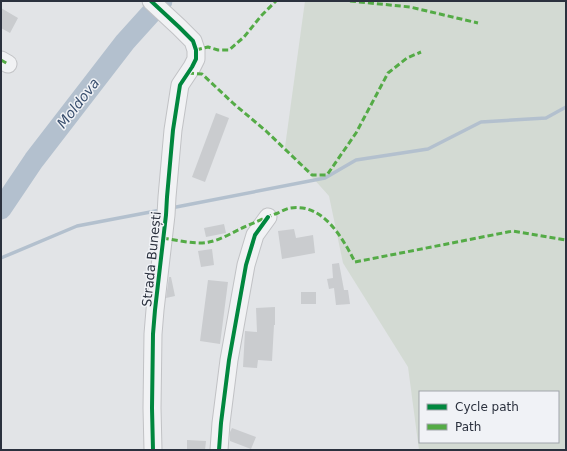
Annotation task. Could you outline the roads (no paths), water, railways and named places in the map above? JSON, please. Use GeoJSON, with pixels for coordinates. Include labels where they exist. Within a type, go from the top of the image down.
{"type":"FeatureCollection","features":[{"type":"Feature","properties":{"kind":"street","name":"Strada Bunești"},"geometry":{"type":"LineString","coordinates":[[151,1],[193,41],[196,50],[196,59],[180,85],[173,130],[153,334],[153,450]]}},
{"type":"Feature","properties":{"kind":"street"},"geometry":{"type":"LineString","coordinates":[[219,450],[229,360],[246,265],[255,235],[268,217]]}},
{"type":"Feature","properties":{"kind":"waterway","name":"Moldova"},"geometry":{"type":"LineString","coordinates":[[1,209],[34,160],[125,42],[162,1]]}},
{"type":"Feature","properties":{"kind":"waterway"},"geometry":{"type":"LineString","coordinates":[[171,208],[325,178],[356,160],[428,149],[481,122],[546,118],[566,107]]}},
{"type":"Feature","properties":{"kind":"waterway"},"geometry":{"type":"LineString","coordinates":[[1,258],[77,226],[161,210]]}}]}
